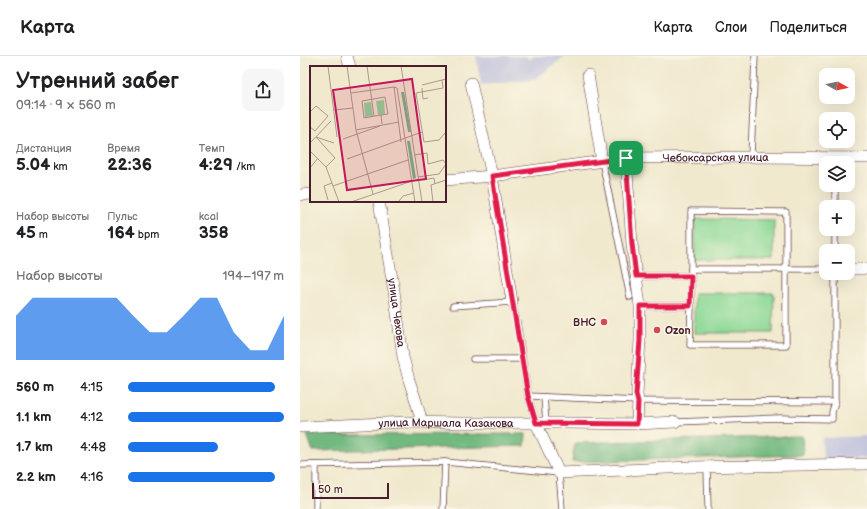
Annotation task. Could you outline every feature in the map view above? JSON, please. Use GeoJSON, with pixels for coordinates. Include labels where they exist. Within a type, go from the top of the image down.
{"type":"FeatureCollection","features":[{"type":"Feature","properties":{"kind":"street"},"geometry":{"type":"LineString","coordinates":[[347,56],[350,66]]}},
{"type":"Feature","properties":{"kind":"street"},"geometry":{"type":"LineString","coordinates":[[588,75],[602,161]]}},
{"type":"Feature","properties":{"kind":"street"},"geometry":{"type":"LineString","coordinates":[[471,82],[492,176],[512,302]]}},
{"type":"Feature","properties":{"kind":"street","name":"Чебоксарская улица"},"geometry":{"type":"LineString","coordinates":[[446,180],[492,176],[626,158],[751,157],[819,159]]}},
{"type":"Feature","properties":{"kind":"street"},"geometry":{"type":"LineString","coordinates":[[626,158],[632,244],[640,306],[640,340],[636,394],[638,402],[637,424]]}},
{"type":"Feature","properties":{"kind":"street","name":"Чебоксарская улица"},"geometry":{"type":"LineString","coordinates":[[855,159],[867,158]]}},
{"type":"Feature","properties":{"kind":"street"},"geometry":{"type":"LineString","coordinates":[[300,195],[310,194]]}},
{"type":"Feature","properties":{"kind":"street","name":"улица Чехова"},"geometry":{"type":"LineString","coordinates":[[379,202],[403,357],[422,422]]}},
{"type":"Feature","properties":{"kind":"street"},"geometry":{"type":"LineString","coordinates":[[855,269],[867,269]]}},
{"type":"Feature","properties":{"kind":"street","name":"улица Маршала Казакова"},"geometry":{"type":"LineString","coordinates":[[300,427],[422,422],[637,424],[675,422]]}},
{"type":"Feature","properties":{"kind":"street"},"geometry":{"type":"LineString","coordinates":[[541,423],[559,473],[707,466],[867,464]]}},
{"type":"Feature","properties":{"kind":"lane"},"geometry":{"type":"LineString","coordinates":[[751,157],[755,56]]}},
{"type":"Feature","properties":{"kind":"lane"},"geometry":{"type":"LineString","coordinates":[[602,161],[630,297]]}},
{"type":"Feature","properties":{"kind":"lane"},"geometry":{"type":"LineString","coordinates":[[691,211],[786,212],[786,269],[786,345],[690,345],[691,211]]}},
{"type":"Feature","properties":{"kind":"lane"},"geometry":{"type":"LineString","coordinates":[[690,269],[819,269]]}},
{"type":"Feature","properties":{"kind":"lane"},"geometry":{"type":"LineString","coordinates":[[636,276],[691,276]]}},
{"type":"Feature","properties":{"kind":"lane"},"geometry":{"type":"LineString","coordinates":[[528,396],[638,402],[835,402],[835,280]]}},
{"type":"Feature","properties":{"kind":"lane"},"geometry":{"type":"LineString","coordinates":[[453,306],[512,302],[517,322],[528,396],[541,423]]}},
{"type":"Feature","properties":{"kind":"lane"},"geometry":{"type":"LineString","coordinates":[[640,306],[690,306]]}},
{"type":"Feature","properties":{"kind":"lane"},"geometry":{"type":"LineString","coordinates":[[473,359],[522,359]]}},
{"type":"Feature","properties":{"kind":"lane"},"geometry":{"type":"LineString","coordinates":[[541,423],[544,397]]}},
{"type":"Feature","properties":{"kind":"lane","name":"улица Маршала Казакова"},"geometry":{"type":"LineString","coordinates":[[675,422],[779,418],[832,419],[832,412],[835,402]]}},
{"type":"Feature","properties":{"kind":"lane"},"geometry":{"type":"LineString","coordinates":[[443,509],[445,462]]}},
{"type":"Feature","properties":{"kind":"lane"},"geometry":{"type":"LineString","coordinates":[[300,465],[445,462],[559,473],[562,509]]}},
{"type":"Feature","properties":{"kind":"lane"},"geometry":{"type":"LineString","coordinates":[[316,464],[316,509]]}},
{"type":"Feature","properties":{"kind":"lane"},"geometry":{"type":"LineString","coordinates":[[707,466],[708,509]]}},
{"type":"Feature","properties":{"kind":"shaded area"},"geometry":{"type":"Polygon","coordinates":[[[476,56],[526,56],[529,60],[534,56],[565,56],[534,80],[481,85],[476,56]]]}},
{"type":"Feature","properties":{"kind":"shaded area"},"geometry":{"type":"Polygon","coordinates":[[[867,436],[867,458],[823,460],[822,438],[867,436]]]}},
{"type":"Feature","properties":{"kind":"green space"},"geometry":{"type":"Polygon","coordinates":[[[695,219],[774,220],[774,260],[694,260],[695,219]]]}},
{"type":"Feature","properties":{"kind":"green space"},"geometry":{"type":"Polygon","coordinates":[[[694,293],[774,293],[773,333],[694,333],[694,293]]]}},
{"type":"Feature","properties":{"kind":"green space"},"geometry":{"type":"Polygon","coordinates":[[[526,434],[525,446],[313,451],[307,435],[526,434]]]}},
{"type":"Feature","properties":{"kind":"green space"},"geometry":{"type":"Polygon","coordinates":[[[802,436],[803,455],[572,462],[575,443],[802,436]]]}},
{"type":"Feature","properties":{"kind":"place","name":"ВНС"},"geometry":{"type":"Point","coordinates":[604,322]}},
{"type":"Feature","properties":{"kind":"place","name":"Ozon"},"geometry":{"type":"Point","coordinates":[657,330]}},
{"type":"Feature","properties":{"kind":"route"},"geometry":{"type":"LineString","coordinates":[[626,158],[632,244],[636,276],[691,276],[690,306],[640,306],[640,340],[636,394],[638,402],[637,424],[536,423],[528,396],[492,176],[626,158]]}}]}
